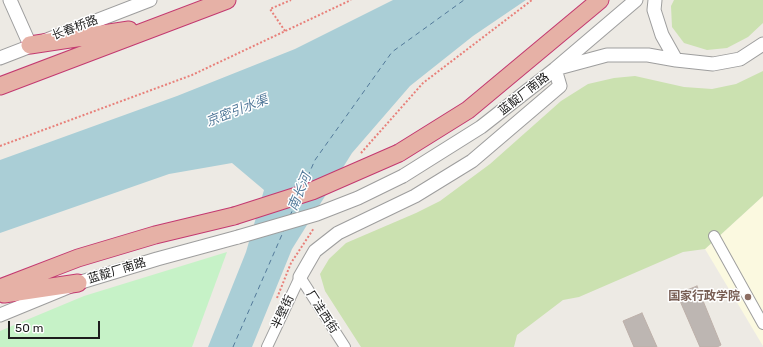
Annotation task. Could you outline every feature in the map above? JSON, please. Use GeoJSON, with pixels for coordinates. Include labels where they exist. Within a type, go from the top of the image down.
{"type":"FeatureCollection","features":[{"type":"Feature","properties":{"kind":"highway"},"geometry":{"type":"LineString","coordinates":[[0,86],[226,0]]}},
{"type":"Feature","properties":{"kind":"highway","name":"蓝靛厂南路"},"geometry":{"type":"LineString","coordinates":[[0,288],[78,258],[155,235],[234,216],[312,191],[399,153],[468,110],[600,0]]}},
{"type":"Feature","properties":{"kind":"highway"},"geometry":{"type":"LineString","coordinates":[[30,45],[161,26]]}},
{"type":"Feature","properties":{"kind":"highway"},"geometry":{"type":"LineString","coordinates":[[0,294],[78,283]]}},
{"type":"Feature","properties":{"kind":"street"},"geometry":{"type":"LineString","coordinates":[[10,0],[30,45]]}},
{"type":"Feature","properties":{"kind":"street","name":"长春桥路"},"geometry":{"type":"LineString","coordinates":[[0,58],[30,45],[150,0]]}},
{"type":"Feature","properties":{"kind":"street","name":"蓝靛厂南路"},"geometry":{"type":"LineString","coordinates":[[0,315],[78,283],[317,214],[358,198],[403,176],[481,127],[555,69],[636,0]]}},
{"type":"Feature","properties":{"kind":"street"},"geometry":{"type":"LineString","coordinates":[[655,0],[654,10],[662,35],[676,60]]}},
{"type":"Feature","properties":{"kind":"street"},"geometry":{"type":"LineString","coordinates":[[300,277],[315,251],[338,233],[416,196],[472,161],[560,86],[555,69],[607,55],[648,55],[713,64],[740,59],[763,44]]}},
{"type":"Feature","properties":{"kind":"street"},"geometry":{"type":"LineString","coordinates":[[714,236],[763,324]]}},
{"type":"Feature","properties":{"kind":"street","name":"半壁街"},"geometry":{"type":"LineString","coordinates":[[267,347],[300,277]]}},
{"type":"Feature","properties":{"kind":"street","name":"厂洼西街"},"geometry":{"type":"LineString","coordinates":[[300,277],[345,347]]}},
{"type":"Feature","properties":{"kind":"path"},"geometry":{"type":"LineString","coordinates":[[285,31],[270,9],[291,0]]}},
{"type":"Feature","properties":{"kind":"path"},"geometry":{"type":"LineString","coordinates":[[0,146],[192,75],[351,0]]}},
{"type":"Feature","properties":{"kind":"shaded area","name":"国家行政学院"},"geometry":{"type":"Polygon","coordinates":[[[763,196],[763,346],[705,249],[763,196]]]}},
{"type":"Feature","properties":{"kind":"green space"},"geometry":{"type":"Polygon","coordinates":[[[674,0],[763,0],[763,23],[748,37],[727,48],[707,50],[684,43],[672,27],[671,6],[674,0]]]}},
{"type":"Feature","properties":{"kind":"green space"},"geometry":{"type":"Polygon","coordinates":[[[763,71],[763,196],[705,249],[683,252],[579,297],[563,300],[517,335],[514,347],[361,347],[325,291],[320,274],[329,259],[346,243],[440,201],[490,164],[561,101],[588,84],[614,78],[635,76],[684,87],[712,89],[736,84],[763,71]]]}},
{"type":"Feature","properties":{"kind":"green space"},"geometry":{"type":"Polygon","coordinates":[[[227,252],[192,347],[0,347],[0,331],[84,296],[227,252]]]}},
{"type":"Feature","properties":{"kind":"water"},"geometry":{"type":"Polygon","coordinates":[[[393,0],[526,0],[473,36],[410,86],[352,153],[292,249],[252,347],[208,347],[246,252],[264,190],[232,163],[169,174],[0,233],[0,160],[177,96],[295,49],[393,0]]]}},
{"type":"Feature","properties":{"kind":"building"},"geometry":{"type":"Polygon","coordinates":[[[697,286],[721,345],[717,347],[700,347],[677,294],[697,286]]]}},
{"type":"Feature","properties":{"kind":"building"},"geometry":{"type":"Polygon","coordinates":[[[642,313],[657,347],[634,347],[623,321],[642,313]]]}},
{"type":"Feature","properties":{"kind":"ferry route"},"geometry":{"type":"LineString","coordinates":[[304,185],[315,160],[392,52],[464,0]]}},
{"type":"Feature","properties":{"kind":"ferry route"},"geometry":{"type":"LineString","coordinates":[[290,216],[295,204]]}},
{"type":"Feature","properties":{"kind":"ferry route"},"geometry":{"type":"LineString","coordinates":[[233,347],[284,230]]}},
{"type":"Feature","properties":{"kind":"place","name":"国家行政学院"},"geometry":{"type":"Point","coordinates":[748,297]}},
{"type":"Feature","properties":{"kind":"water label","name":"京密引水渠"},"geometry":{"type":"Point","coordinates":[237,111]}},
{"type":"Feature","properties":{"kind":"water label","name":"南长河"},"geometry":{"type":"Point","coordinates":[300,192]}}]}
